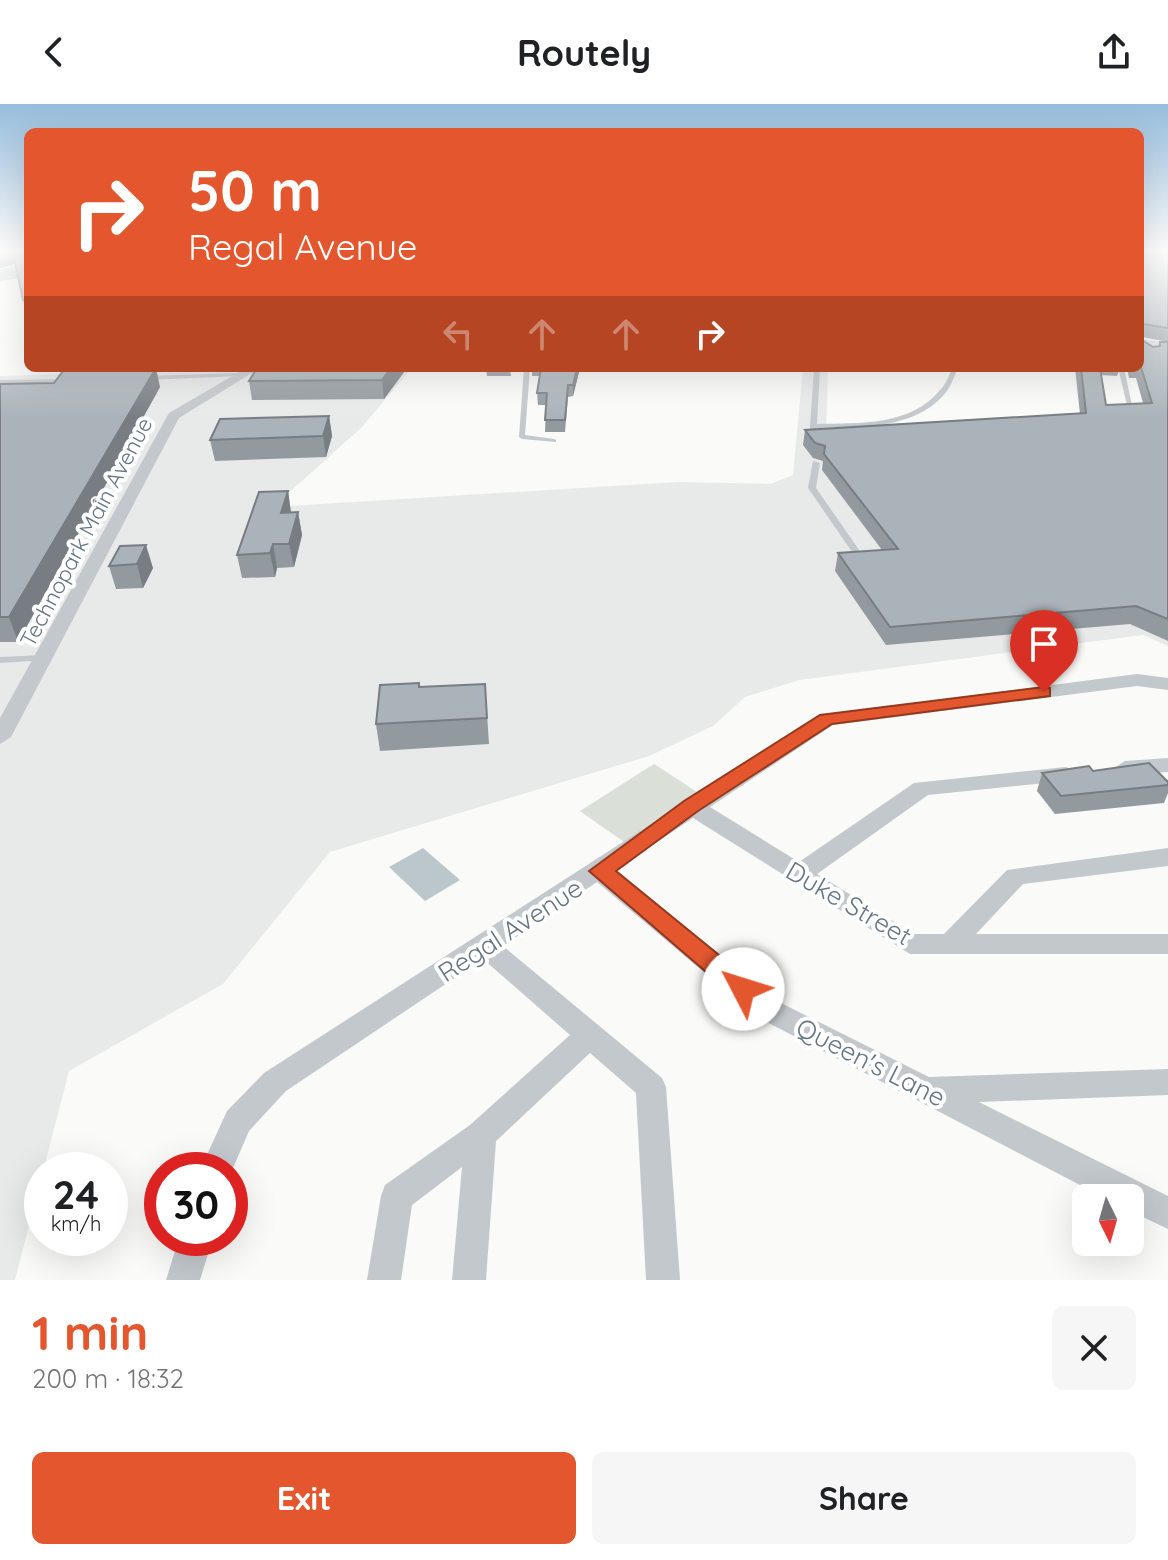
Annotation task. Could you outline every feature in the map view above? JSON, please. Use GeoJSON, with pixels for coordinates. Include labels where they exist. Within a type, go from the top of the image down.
{"type":"FeatureCollection","features":[{"type":"Feature","properties":{"kind":"highway"},"geometry":{"type":"LineString","coordinates":[[1148,347],[1168,341]]}},
{"type":"Feature","properties":{"kind":"street","name":"Technopark Main Avenue"},"geometry":{"type":"LineString","coordinates":[[0,737],[174,416],[243,372]]}},
{"type":"Feature","properties":{"kind":"street","name":"Regal Avenue"},"geometry":{"type":"LineString","coordinates":[[222,1152],[243,1109],[265,1091],[600,871],[691,806],[827,719],[1137,680],[1168,684]]}},
{"type":"Feature","properties":{"kind":"street"},"geometry":{"type":"LineString","coordinates":[[798,875],[922,788],[1168,765]]}},
{"type":"Feature","properties":{"kind":"street","name":"Duke Street"},"geometry":{"type":"LineString","coordinates":[[691,806],[910,944],[1168,944]]}},
{"type":"Feature","properties":{"kind":"street"},"geometry":{"type":"LineString","coordinates":[[948,946],[1016,876],[1168,857]]}},
{"type":"Feature","properties":{"kind":"street","name":"Queen's Lane"},"geometry":{"type":"LineString","coordinates":[[600,871],[767,1009],[1168,1213]]}},
{"type":"Feature","properties":{"kind":"street"},"geometry":{"type":"LineString","coordinates":[[485,946],[651,1087],[663,1280]]}},
{"type":"Feature","properties":{"kind":"street"},"geometry":{"type":"LineString","coordinates":[[384,1280],[397,1196],[481,1135],[590,1035]]}},
{"type":"Feature","properties":{"kind":"street"},"geometry":{"type":"LineString","coordinates":[[927,1090],[1168,1082]]}},
{"type":"Feature","properties":{"kind":"street"},"geometry":{"type":"LineString","coordinates":[[469,1280],[481,1135]]}},
{"type":"Feature","properties":{"kind":"street"},"geometry":{"type":"LineString","coordinates":[[183,1280],[190,1256]]}},
{"type":"Feature","properties":{"kind":"lane"},"geometry":{"type":"LineString","coordinates":[[136,378],[218,372]]}},
{"type":"Feature","properties":{"kind":"lane"},"geometry":{"type":"LineString","coordinates":[[527,372],[522,437],[554,441]]}},
{"type":"Feature","properties":{"kind":"lane"},"geometry":{"type":"LineString","coordinates":[[814,439],[817,372]]}},
{"type":"Feature","properties":{"kind":"lane"},"geometry":{"type":"LineString","coordinates":[[813,426],[864,424],[922,413],[935,403],[953,372]]}},
{"type":"Feature","properties":{"kind":"lane"},"geometry":{"type":"LineString","coordinates":[[1122,372],[1131,409]]}},
{"type":"Feature","properties":{"kind":"lane"},"geometry":{"type":"LineString","coordinates":[[0,382],[75,380]]}},
{"type":"Feature","properties":{"kind":"lane"},"geometry":{"type":"LineString","coordinates":[[816,463],[812,488],[862,560]]}},
{"type":"Feature","properties":{"kind":"lane"},"geometry":{"type":"LineString","coordinates":[[0,660],[43,658]]}},
{"type":"Feature","properties":{"kind":"shaded area"},"geometry":{"type":"Polygon","coordinates":[[[108,372],[409,372],[361,428],[273,507],[678,482],[770,484],[793,475],[803,372],[828,372],[826,434],[1168,416],[1168,646],[1143,635],[799,680],[745,697],[713,726],[649,756],[330,852],[223,984],[69,1071],[48,1152],[24,1152],[24,1245],[15,1280],[0,1280],[0,376],[108,372]]]}},
{"type":"Feature","properties":{"kind":"shaded area"},"geometry":{"type":"Polygon","coordinates":[[[654,764],[697,792],[624,842],[580,811],[654,764]]]}},
{"type":"Feature","properties":{"kind":"shaded area"},"geometry":{"type":"Polygon","coordinates":[[[423,848],[460,880],[425,901],[389,867],[423,848]]]}},
{"type":"Feature","properties":{"kind":"building"},"geometry":{"type":"Polygon","coordinates":[[[1144,308],[1168,308],[1168,328],[1144,324],[1144,308]]]}},
{"type":"Feature","properties":{"kind":"building"},"geometry":{"type":"Polygon","coordinates":[[[1144,341],[1153,347],[1160,346],[1160,342],[1168,342],[1168,619],[1136,606],[890,627],[838,553],[898,549],[824,454],[825,446],[815,443],[805,430],[1086,413],[1081,372],[1101,372],[1106,405],[1152,403],[1142,372],[1144,341]]]}},
{"type":"Feature","properties":{"kind":"building"},"geometry":{"type":"Polygon","coordinates":[[[62,372],[154,372],[9,617],[0,617],[0,384],[54,383],[62,372]]]}},
{"type":"Feature","properties":{"kind":"building"},"geometry":{"type":"Polygon","coordinates":[[[255,372],[388,372],[382,380],[249,381],[255,372]]]}},
{"type":"Feature","properties":{"kind":"building"},"geometry":{"type":"Polygon","coordinates":[[[540,372],[576,372],[573,385],[568,385],[565,420],[545,420],[547,393],[537,393],[540,372]]]}},
{"type":"Feature","properties":{"kind":"building"},"geometry":{"type":"Polygon","coordinates":[[[329,416],[323,436],[210,440],[220,419],[329,416]]]}},
{"type":"Feature","properties":{"kind":"building"},"geometry":{"type":"Polygon","coordinates":[[[288,491],[281,513],[298,512],[289,544],[273,544],[270,553],[237,555],[259,492],[288,491]]]}},
{"type":"Feature","properties":{"kind":"building"},"geometry":{"type":"Polygon","coordinates":[[[146,545],[137,564],[109,566],[120,546],[146,545]]]}},
{"type":"Feature","properties":{"kind":"building"},"geometry":{"type":"Polygon","coordinates":[[[419,683],[419,687],[485,684],[487,718],[376,724],[380,685],[419,683]]]}},
{"type":"Feature","properties":{"kind":"building"},"geometry":{"type":"Polygon","coordinates":[[[1149,763],[1168,785],[1061,796],[1042,773],[1089,766],[1093,771],[1149,763]]]}},
{"type":"Feature","properties":{"kind":"route"},"geometry":{"type":"LineString","coordinates":[[743,989],[600,871],[691,806],[827,719],[1044,692]]}}]}
